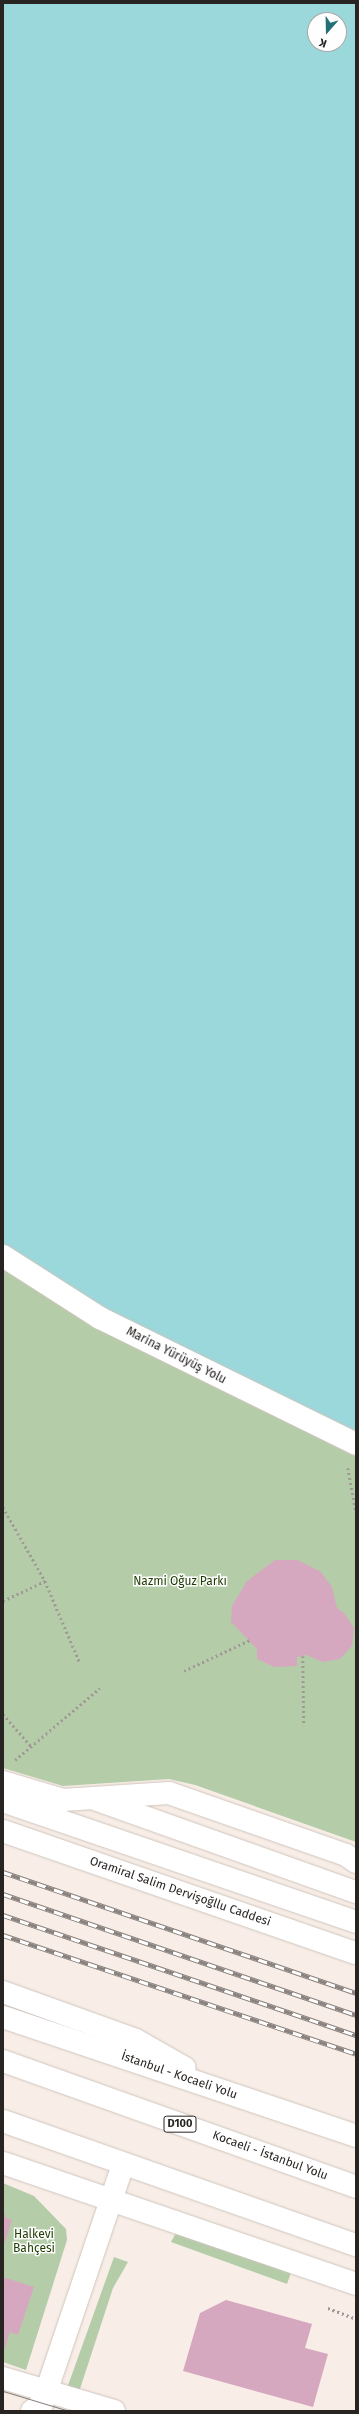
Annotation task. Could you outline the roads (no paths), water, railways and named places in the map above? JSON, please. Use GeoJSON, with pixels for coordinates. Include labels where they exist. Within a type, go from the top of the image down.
{"type":"FeatureCollection","features":[{"type":"Feature","properties":{"kind":"main road","name":"Marina Yürüyüş Yolu"},"geometry":{"type":"LineString","coordinates":[[3,1256],[100,1318],[350,1441]]}},
{"type":"Feature","properties":{"kind":"main road"},"geometry":{"type":"LineString","coordinates":[[6,1773],[63,1800],[168,1793],[346,1855],[356,1862]]}},
{"type":"Feature","properties":{"kind":"main road"},"geometry":{"type":"LineString","coordinates":[[92,1798],[356,1892]]}},
{"type":"Feature","properties":{"kind":"main road"},"geometry":{"type":"LineString","coordinates":[[3,1801],[356,1922]]}},
{"type":"Feature","properties":{"kind":"main road","name":"Oramiral Salim Dervişoğllu Caddesi"},"geometry":{"type":"LineString","coordinates":[[3,1831],[356,1953]]}},
{"type":"Feature","properties":{"kind":"main road"},"geometry":{"type":"LineString","coordinates":[[3,1992],[136,2040],[232,2094]]}},
{"type":"Feature","properties":{"kind":"main road","name":"İstanbul - Kocaeli Yolu"},"geometry":{"type":"LineString","coordinates":[[3,2017],[356,2136]]}},
{"type":"Feature","properties":{"kind":"main road","name":"Kocaeli - İstanbul Yolu"},"geometry":{"type":"LineString","coordinates":[[3,2061],[356,2187]]}},
{"type":"Feature","properties":{"kind":"main road"},"geometry":{"type":"LineString","coordinates":[[3,2122],[356,2245]]}},
{"type":"Feature","properties":{"kind":"main road"},"geometry":{"type":"LineString","coordinates":[[3,2163],[356,2284]]}},
{"type":"Feature","properties":{"kind":"main road"},"geometry":{"type":"LineString","coordinates":[[32,2411],[42,2404],[123,2165]]}},
{"type":"Feature","properties":{"kind":"main road"},"geometry":{"type":"LineString","coordinates":[[3,2378],[114,2411]]}},
{"type":"Feature","properties":{"kind":"water"},"geometry":{"type":"Polygon","coordinates":[[[3,3],[356,3],[356,1444],[3,1256],[3,3]]]}},
{"type":"Feature","properties":{"kind":"tram line"},"geometry":{"type":"LineString","coordinates":[[3,2391],[69,2411]]}},
{"type":"Feature","properties":{"kind":"railway"},"geometry":{"type":"LineString","coordinates":[[3,1872],[356,1993]]}},
{"type":"Feature","properties":{"kind":"railway"},"geometry":{"type":"LineString","coordinates":[[3,1894],[356,2015]]}},
{"type":"Feature","properties":{"kind":"railway"},"geometry":{"type":"LineString","coordinates":[[3,1915],[356,2035]]}},
{"type":"Feature","properties":{"kind":"railway"},"geometry":{"type":"LineString","coordinates":[[3,1935],[356,2054]]}},
{"type":"Feature","properties":{"kind":"park label","name":"Nazmi Oğuz Parkı"},"geometry":{"type":"Point","coordinates":[180,1582]}},
{"type":"Feature","properties":{"kind":"park label","name":"Halkevi Bahçesi"},"geometry":{"type":"Point","coordinates":[34,2242]}}]}
